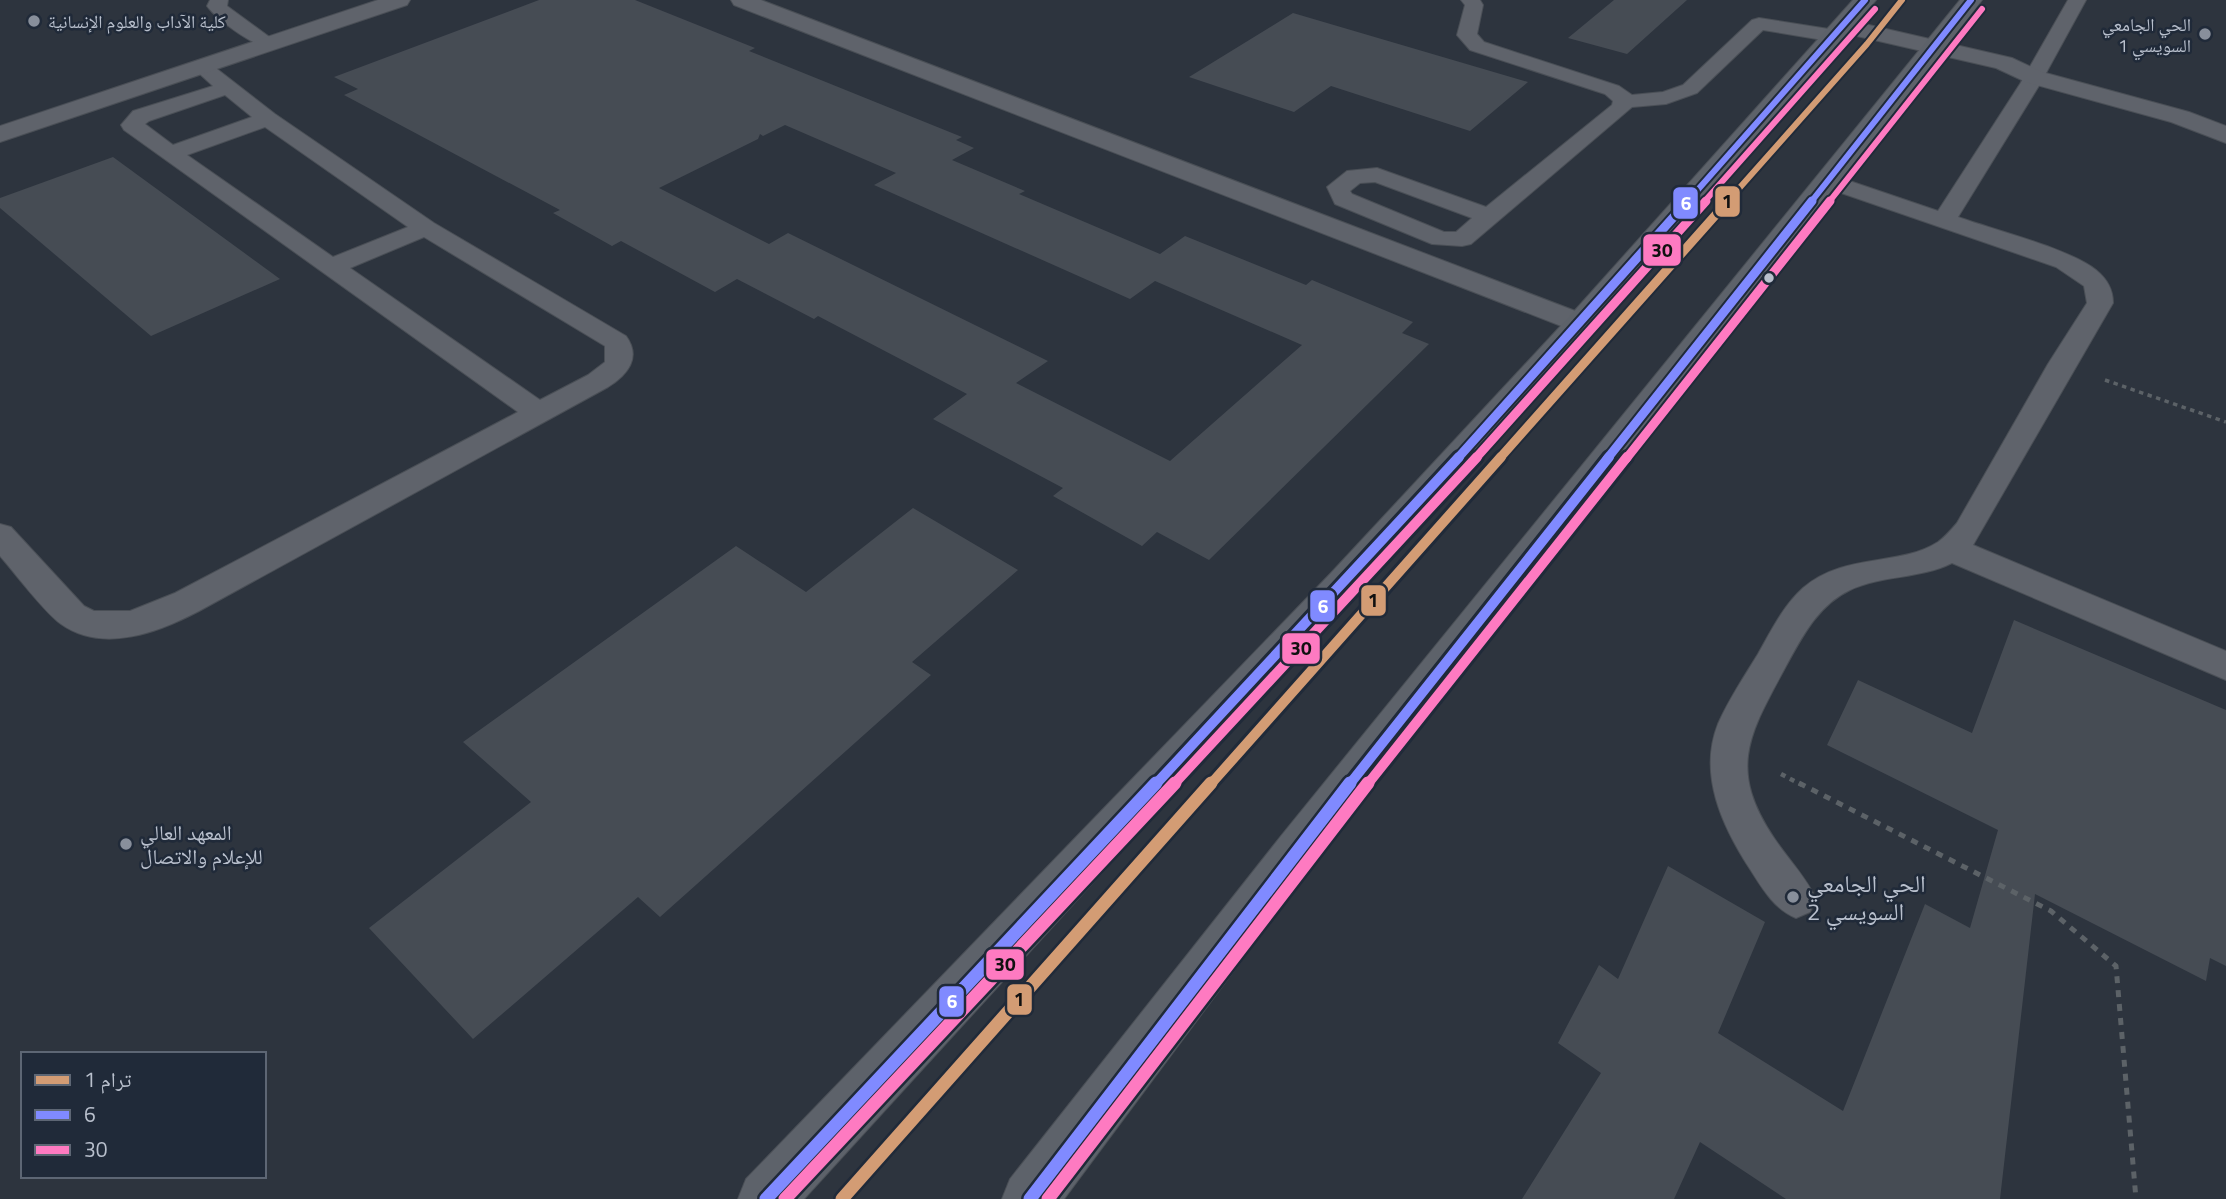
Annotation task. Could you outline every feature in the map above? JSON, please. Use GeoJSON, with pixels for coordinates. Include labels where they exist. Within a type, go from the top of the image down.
{"type":"FeatureCollection","features":[{"type":"Feature","properties":{"kind":"street"},"geometry":{"type":"LineString","coordinates":[[0,134],[399,0]]}},
{"type":"Feature","properties":{"kind":"street"},"geometry":{"type":"LineString","coordinates":[[742,0],[1580,323]]}},
{"type":"Feature","properties":{"kind":"street"},"geometry":{"type":"LineString","coordinates":[[1030,1199],[1297,850],[1971,0]]}},
{"type":"Feature","properties":{"kind":"street"},"geometry":{"type":"LineString","coordinates":[[766,1199],[1344,583],[1580,323],[1848,21],[1928,52],[1999,75],[2035,77],[2179,117],[2226,135]]}},
{"type":"Feature","properties":{"kind":"lane"},"geometry":{"type":"LineString","coordinates":[[219,0],[216,6],[220,10],[269,44]]}},
{"type":"Feature","properties":{"kind":"lane"},"geometry":{"type":"LineString","coordinates":[[1470,0],[1474,5],[1467,34],[1477,46],[1612,90],[1624,102]]}},
{"type":"Feature","properties":{"kind":"lane"},"geometry":{"type":"LineString","coordinates":[[1944,220],[2035,77],[2077,0]]}},
{"type":"Feature","properties":{"kind":"lane"},"geometry":{"type":"LineString","coordinates":[[1624,102],[1666,98],[1689,89],[1759,24],[1848,21]]}},
{"type":"Feature","properties":{"kind":"lane"},"geometry":{"type":"LineString","coordinates":[[0,536],[72,615],[87,624],[108,627],[134,624],[162,615],[187,602],[539,413],[612,372],[621,361],[622,351],[617,342],[426,228],[267,120],[201,66]]}},
{"type":"Feature","properties":{"kind":"lane"},"geometry":{"type":"LineString","coordinates":[[228,88],[141,116],[133,122],[134,127],[539,413]]}},
{"type":"Feature","properties":{"kind":"lane"},"geometry":{"type":"LineString","coordinates":[[1488,216],[1377,175],[1355,176],[1338,187],[1343,199],[1441,239],[1462,239],[1622,107],[1624,102]]}},
{"type":"Feature","properties":{"kind":"lane"},"geometry":{"type":"LineString","coordinates":[[170,154],[267,120]]}},
{"type":"Feature","properties":{"kind":"lane"},"geometry":{"type":"LineString","coordinates":[[1796,899],[1765,860],[1742,820],[1731,782],[1730,748],[1740,717],[1791,624],[1807,603],[1840,581],[1935,557],[1951,549],[1968,531],[2100,303],[2101,294],[2096,283],[2065,262],[1829,181]]}},
{"type":"Feature","properties":{"kind":"lane"},"geometry":{"type":"LineString","coordinates":[[331,267],[426,228]]}},
{"type":"Feature","properties":{"kind":"lane"},"geometry":{"type":"LineString","coordinates":[[1951,549],[2226,666]]}},
{"type":"Feature","properties":{"kind":"path"},"geometry":{"type":"LineString","coordinates":[[2062,365],[2226,422]]}},
{"type":"Feature","properties":{"kind":"path"},"geometry":{"type":"LineString","coordinates":[[1730,748],[2051,911],[2116,966],[2136,1199]]}},
{"type":"Feature","properties":{"kind":"building"},"geometry":{"type":"Polygon","coordinates":[[[539,0],[635,0],[755,48],[749,51],[962,137],[956,140],[974,148],[952,160],[1025,191],[1019,194],[1160,254],[1185,236],[1306,285],[1312,280],[1413,322],[1402,333],[1429,344],[1209,560],[1157,532],[1142,546],[1053,496],[1063,488],[933,419],[967,394],[818,316],[814,319],[737,279],[715,292],[621,241],[612,246],[553,213],[560,210],[344,95],[358,89],[334,77],[539,0]],[[785,125],[763,136],[760,134],[758,139],[659,188],[769,244],[788,233],[1048,361],[1016,383],[1170,461],[1302,345],[1155,281],[1130,299],[874,185],[896,173],[785,125]]]}},
{"type":"Feature","properties":{"kind":"building"},"geometry":{"type":"Polygon","coordinates":[[[1614,0],[1687,0],[1627,54],[1568,38],[1614,0]]]}},
{"type":"Feature","properties":{"kind":"building"},"geometry":{"type":"Polygon","coordinates":[[[1293,13],[1528,82],[1470,131],[1331,86],[1294,112],[1189,77],[1293,13]]]}},
{"type":"Feature","properties":{"kind":"building"},"geometry":{"type":"Polygon","coordinates":[[[113,157],[280,279],[151,336],[0,208],[0,198],[113,157]]]}},
{"type":"Feature","properties":{"kind":"building"},"geometry":{"type":"Polygon","coordinates":[[[913,508],[1018,570],[912,662],[931,675],[660,917],[638,897],[473,1039],[369,928],[531,802],[463,742],[736,546],[806,592],[913,508]]]}},
{"type":"Feature","properties":{"kind":"building"},"geometry":{"type":"Polygon","coordinates":[[[2014,620],[2226,710],[2226,966],[2210,958],[2206,981],[2035,894],[2000,1199],[1786,1199],[1700,1142],[1674,1199],[1522,1199],[1601,1073],[1558,1043],[1599,965],[1618,979],[1668,866],[1765,922],[1718,1033],[1843,1111],[1925,904],[1970,928],[1998,830],[1827,745],[1858,680],[1972,733],[2014,620]]]}},
{"type":"Feature","properties":{"kind":"tram line","name":"1"},"geometry":{"type":"LineString","coordinates":[[842,1199],[1867,44],[1902,0]]}},
{"type":"Feature","properties":{"kind":"transit line","name":"6"},"geometry":{"type":"LineString","coordinates":[[766,1199],[1344,583],[1580,323],[1865,0]]}},
{"type":"Feature","properties":{"kind":"transit line","name":"6"},"geometry":{"type":"LineString","coordinates":[[1030,1199],[1297,850],[1971,0]]}},
{"type":"Feature","properties":{"kind":"transit line","name":"30"},"geometry":{"type":"LineString","coordinates":[[785,1199],[1354,592],[1590,332],[1875,9]]}},
{"type":"Feature","properties":{"kind":"transit line","name":"30"},"geometry":{"type":"LineString","coordinates":[[1048,1199],[1308,859],[1982,9]]}},
{"type":"Feature","properties":{"kind":"place","name":"كلية الآداب والعلوم الإنسانية"},"geometry":{"type":"Point","coordinates":[34,21]}},
{"type":"Feature","properties":{"kind":"place","name":"الحي الجامعي السويسي 1"},"geometry":{"type":"Point","coordinates":[2205,34]}},
{"type":"Feature","properties":{"kind":"place","name":"المعهد العالي للإعلام والاتصال"},"geometry":{"type":"Point","coordinates":[126,844]}},
{"type":"Feature","properties":{"kind":"place","name":"الحي الجامعي السويسي 2"},"geometry":{"type":"Point","coordinates":[1793,897]}}]}
